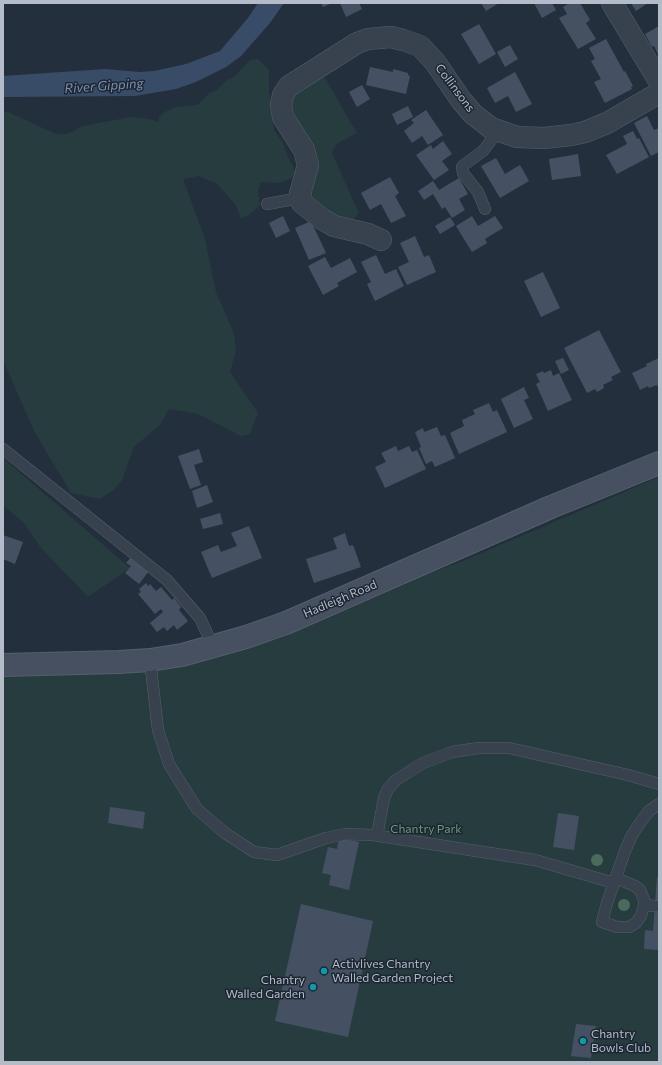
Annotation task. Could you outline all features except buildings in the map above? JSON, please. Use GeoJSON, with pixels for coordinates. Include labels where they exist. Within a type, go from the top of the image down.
{"type":"FeatureCollection","features":[{"type":"Feature","properties":{"kind":"street"},"geometry":{"type":"LineString","coordinates":[[612,3],[659,81]]}},
{"type":"Feature","properties":{"kind":"street","name":"Collinsons"},"geometry":{"type":"LineString","coordinates":[[300,198],[300,188],[308,165],[304,150],[284,117],[281,104],[283,95],[289,86],[357,43],[368,39],[391,37],[420,46],[444,74],[461,100],[473,114],[483,122],[508,135],[528,138],[544,138],[585,132],[608,123],[659,93]]}},
{"type":"Feature","properties":{"kind":"street"},"geometry":{"type":"LineString","coordinates":[[300,198],[306,207],[334,226],[358,225],[381,240]]}},
{"type":"Feature","properties":{"kind":"street","name":"Hadleigh Road"},"geometry":{"type":"LineString","coordinates":[[3,665],[150,660],[182,655],[246,637],[286,623],[551,507],[659,463]]}},
{"type":"Feature","properties":{"kind":"lane"},"geometry":{"type":"LineString","coordinates":[[485,209],[478,192],[463,173],[462,167],[483,151],[498,131]]}},
{"type":"Feature","properties":{"kind":"lane"},"geometry":{"type":"LineString","coordinates":[[267,204],[300,198]]}},
{"type":"Feature","properties":{"kind":"lane"},"geometry":{"type":"LineString","coordinates":[[3,449],[167,580],[200,618],[213,646]]}},
{"type":"Feature","properties":{"kind":"lane"},"geometry":{"type":"LineString","coordinates":[[150,660],[158,730],[169,764],[197,809],[225,833],[254,852],[277,855],[326,838],[345,834],[377,836],[535,860],[615,881],[629,883],[640,890],[650,905],[636,923],[629,927],[617,927],[602,922],[615,881],[632,835],[642,820],[659,804]]}},
{"type":"Feature","properties":{"kind":"lane"},"geometry":{"type":"LineString","coordinates":[[377,836],[384,798],[388,789],[396,780],[423,763],[452,752],[479,748],[509,748],[628,775],[659,784]]}},
{"type":"Feature","properties":{"kind":"green space"},"geometry":{"type":"Polygon","coordinates":[[[258,59],[269,70],[269,91],[274,130],[283,143],[293,166],[295,172],[291,179],[278,183],[261,182],[258,192],[260,205],[248,216],[241,218],[235,204],[217,184],[199,176],[183,179],[205,239],[216,292],[234,333],[236,351],[230,372],[258,413],[250,434],[241,436],[198,414],[169,409],[160,425],[134,447],[122,480],[115,489],[100,499],[71,493],[35,433],[3,360],[3,112],[8,112],[56,134],[67,134],[83,126],[131,117],[159,122],[159,117],[175,107],[197,105],[210,93],[217,90],[227,80],[235,76],[250,60],[258,59]]]}},
{"type":"Feature","properties":{"kind":"green space"},"geometry":{"type":"Polygon","coordinates":[[[322,73],[357,133],[336,144],[332,153],[359,213],[353,220],[340,223],[310,197],[311,186],[317,176],[318,165],[287,108],[289,97],[322,73]]]}},
{"type":"Feature","properties":{"kind":"green space"},"geometry":{"type":"Polygon","coordinates":[[[3,458],[130,568],[88,597],[41,548],[23,522],[3,505],[3,458]]]}},
{"type":"Feature","properties":{"kind":"green space","name":"Chantry Park"},"geometry":{"type":"Polygon","coordinates":[[[659,477],[659,1062],[3,1062],[3,671],[126,674],[281,638],[659,477]]]}},
{"type":"Feature","properties":{"kind":"water","name":"River Gipping"},"geometry":{"type":"Polygon","coordinates":[[[258,3],[284,3],[270,23],[241,56],[226,67],[196,82],[176,89],[135,96],[3,97],[3,76],[105,69],[140,72],[154,71],[186,64],[220,51],[248,18],[258,3]]]}},
{"type":"Feature","properties":{"kind":"place","name":"Activlives Chantry Walled Garden Project"},"geometry":{"type":"Point","coordinates":[324,971]}},
{"type":"Feature","properties":{"kind":"place","name":"Chantry Walled Garden"},"geometry":{"type":"Point","coordinates":[313,987]}},
{"type":"Feature","properties":{"kind":"place","name":"Chantry Bowls Club"},"geometry":{"type":"Point","coordinates":[583,1041]}}]}
